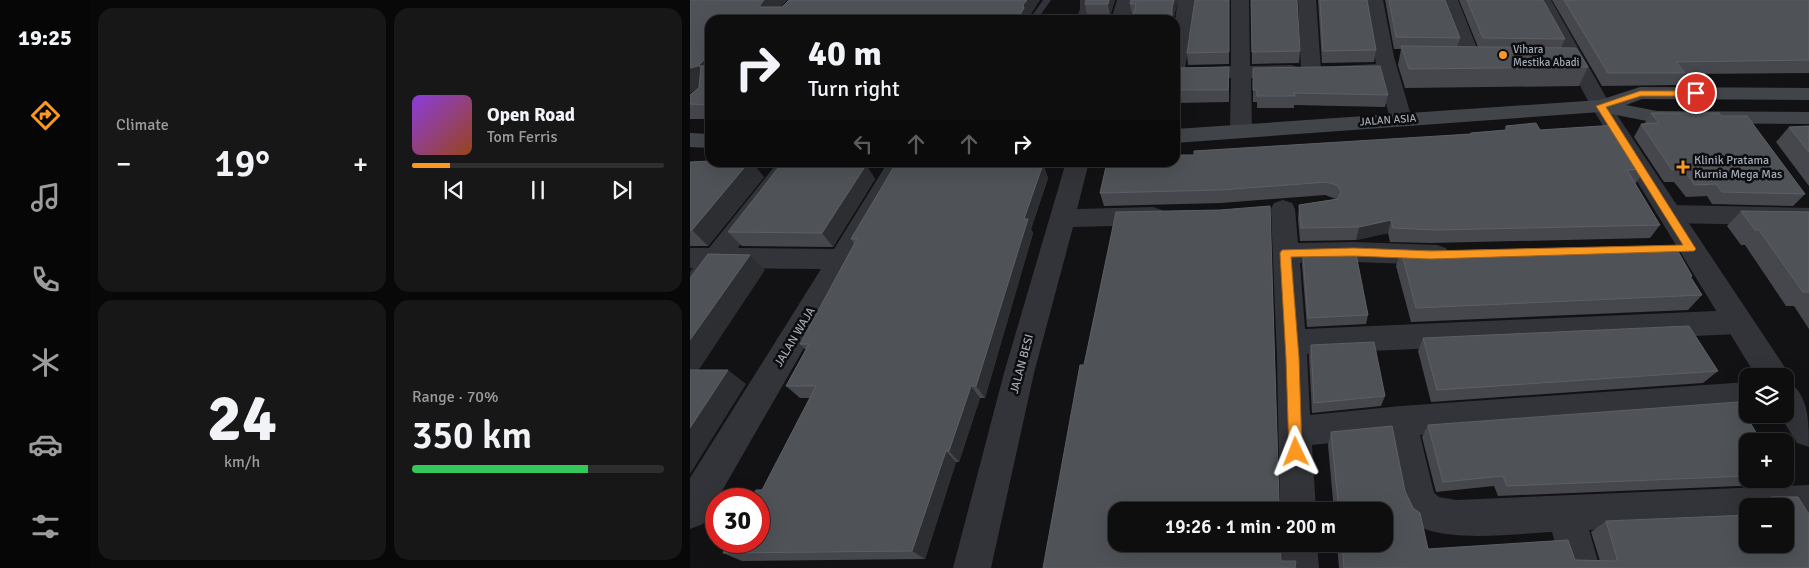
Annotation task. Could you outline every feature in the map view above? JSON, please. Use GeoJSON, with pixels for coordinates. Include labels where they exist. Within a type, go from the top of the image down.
{"type":"FeatureCollection","features":[{"type":"Feature","properties":{"kind":"main road","name":"JALAN ASIA"},"geometry":{"type":"LineString","coordinates":[[1180,136],[1601,106],[1640,93],[1809,94]]}},
{"type":"Feature","properties":{"kind":"main road","name":"JALAN ASIA"},"geometry":{"type":"LineString","coordinates":[[1601,106],[1657,118],[1809,118]]}},
{"type":"Feature","properties":{"kind":"main road"},"geometry":{"type":"LineString","coordinates":[[690,140],[705,141]]}},
{"type":"Feature","properties":{"kind":"street"},"geometry":{"type":"LineString","coordinates":[[1122,15],[1126,0]]}},
{"type":"Feature","properties":{"kind":"street"},"geometry":{"type":"LineString","coordinates":[[1180,43],[1187,0]]}},
{"type":"Feature","properties":{"kind":"street"},"geometry":{"type":"LineString","coordinates":[[1240,0],[1241,131]]}},
{"type":"Feature","properties":{"kind":"street"},"geometry":{"type":"LineString","coordinates":[[1307,0],[1311,71]]}},
{"type":"Feature","properties":{"kind":"street"},"geometry":{"type":"LineString","coordinates":[[1374,0],[1392,62],[1401,119]]}},
{"type":"Feature","properties":{"kind":"street"},"geometry":{"type":"LineString","coordinates":[[1448,0],[1471,58]]}},
{"type":"Feature","properties":{"kind":"street"},"geometry":{"type":"LineString","coordinates":[[1542,0],[1601,106],[1670,214],[1690,249],[1768,368]]}},
{"type":"Feature","properties":{"kind":"street"},"geometry":{"type":"LineString","coordinates":[[1432,58],[1490,58]]}},
{"type":"Feature","properties":{"kind":"street"},"geometry":{"type":"LineString","coordinates":[[1557,58],[1576,59]]}},
{"type":"Feature","properties":{"kind":"street"},"geometry":{"type":"LineString","coordinates":[[1180,73],[1311,71],[1392,62]]}},
{"type":"Feature","properties":{"kind":"street"},"geometry":{"type":"LineString","coordinates":[[1744,118],[1762,142]]}},
{"type":"Feature","properties":{"kind":"street"},"geometry":{"type":"LineString","coordinates":[[690,292],[703,258],[786,167]]}},
{"type":"Feature","properties":{"kind":"street","name":"JALAN WAJA"},"geometry":{"type":"LineString","coordinates":[[690,511],[897,167]]}},
{"type":"Feature","properties":{"kind":"street","name":"JALAN BESI"},"geometry":{"type":"LineString","coordinates":[[972,568],[1019,373],[1077,167]]}},
{"type":"Feature","properties":{"kind":"street"},"geometry":{"type":"LineString","coordinates":[[1670,214],[1807,207]]}},
{"type":"Feature","properties":{"kind":"street"},"geometry":{"type":"LineString","coordinates":[[1282,209],[1298,502]]}},
{"type":"Feature","properties":{"kind":"street"},"geometry":{"type":"LineString","coordinates":[[1062,218],[1172,216]]}},
{"type":"Feature","properties":{"kind":"street"},"geometry":{"type":"LineString","coordinates":[[1662,249],[1690,249]]}},
{"type":"Feature","properties":{"kind":"street"},"geometry":{"type":"LineString","coordinates":[[1285,253],[1354,252],[1460,255]]}},
{"type":"Feature","properties":{"kind":"street"},"geometry":{"type":"LineString","coordinates":[[703,258],[842,259]]}},
{"type":"Feature","properties":{"kind":"street"},"geometry":{"type":"LineString","coordinates":[[1290,342],[1738,322]]}},
{"type":"Feature","properties":{"kind":"street"},"geometry":{"type":"LineString","coordinates":[[1295,432],[1401,421],[1739,397]]}},
{"type":"Feature","properties":{"kind":"street"},"geometry":{"type":"LineString","coordinates":[[1794,409],[1809,432]]}},
{"type":"Feature","properties":{"kind":"street"},"geometry":{"type":"LineString","coordinates":[[1401,421],[1416,493],[1420,505],[1431,514],[1456,518],[1809,503]]}},
{"type":"Feature","properties":{"kind":"street"},"geometry":{"type":"LineString","coordinates":[[1565,512],[1581,568]]}},
{"type":"Feature","properties":{"kind":"street"},"geometry":{"type":"LineString","coordinates":[[1299,552],[1300,568]]}},
{"type":"Feature","properties":{"kind":"lane"},"geometry":{"type":"LineString","coordinates":[[1036,15],[1047,0]]}},
{"type":"Feature","properties":{"kind":"lane"},"geometry":{"type":"LineString","coordinates":[[1082,15],[1084,0]]}},
{"type":"Feature","properties":{"kind":"building"},"geometry":{"type":"Polygon","coordinates":[[[690,0],[764,0],[760,7],[782,7],[789,0],[1027,0],[1020,15],[705,15],[705,59],[698,66],[690,68],[690,0]]]}},
{"type":"Feature","properties":{"kind":"building"},"geometry":{"type":"Polygon","coordinates":[[[1086,0],[1109,0],[1108,4],[1085,4],[1086,0]]]}},
{"type":"Feature","properties":{"kind":"building"},"geometry":{"type":"Polygon","coordinates":[[[1131,0],[1174,0],[1172,15],[1133,15],[1136,4],[1130,4],[1131,0]]]}},
{"type":"Feature","properties":{"kind":"building"},"geometry":{"type":"Polygon","coordinates":[[[1195,0],[1229,0],[1229,52],[1187,53],[1195,0]]]}},
{"type":"Feature","properties":{"kind":"building"},"geometry":{"type":"Polygon","coordinates":[[[1251,0],[1297,0],[1300,51],[1252,52],[1251,0]]]}},
{"type":"Feature","properties":{"kind":"building"},"geometry":{"type":"Polygon","coordinates":[[[1320,0],[1367,0],[1376,50],[1323,51],[1320,0]]]}},
{"type":"Feature","properties":{"kind":"building"},"geometry":{"type":"Polygon","coordinates":[[[1389,0],[1445,0],[1460,38],[1396,37],[1389,0]]]}},
{"type":"Feature","properties":{"kind":"building"},"geometry":{"type":"Polygon","coordinates":[[[1467,0],[1543,0],[1565,39],[1483,38],[1467,0]]]}},
{"type":"Feature","properties":{"kind":"building"},"geometry":{"type":"Polygon","coordinates":[[[1564,0],[1809,0],[1809,60],[1676,62],[1685,73],[1608,73],[1564,0]]]}},
{"type":"Feature","properties":{"kind":"building"},"geometry":{"type":"Polygon","coordinates":[[[1401,46],[1576,48],[1588,67],[1409,69],[1401,46]]]}},
{"type":"Feature","properties":{"kind":"building"},"geometry":{"type":"Polygon","coordinates":[[[699,66],[705,66],[705,105],[690,104],[690,95],[699,87],[701,67],[699,66]]]}},
{"type":"Feature","properties":{"kind":"building"},"geometry":{"type":"Polygon","coordinates":[[[1380,66],[1388,95],[1294,93],[1295,96],[1257,96],[1257,90],[1253,90],[1253,68],[1380,66]]]}},
{"type":"Feature","properties":{"kind":"building"},"geometry":{"type":"Polygon","coordinates":[[[1229,67],[1228,90],[1180,90],[1180,68],[1229,67]]]}},
{"type":"Feature","properties":{"kind":"building"},"geometry":{"type":"Polygon","coordinates":[[[1651,113],[1719,113],[1721,116],[1747,116],[1805,194],[1722,192],[1716,184],[1695,185],[1683,169],[1672,170],[1641,124],[1659,123],[1651,113]]]}},
{"type":"Feature","properties":{"kind":"building"},"geometry":{"type":"Polygon","coordinates":[[[1536,123],[1540,130],[1616,125],[1645,169],[1627,170],[1660,225],[1436,230],[1393,228],[1391,220],[1359,227],[1301,228],[1299,205],[1338,199],[1341,192],[1338,186],[1327,182],[1220,190],[1100,193],[1106,167],[1180,167],[1180,155],[1194,155],[1194,151],[1471,134],[1506,130],[1506,126],[1536,123]]]}},
{"type":"Feature","properties":{"kind":"building"},"geometry":{"type":"Polygon","coordinates":[[[1809,126],[1809,152],[1789,127],[1809,126]]]}},
{"type":"Feature","properties":{"kind":"building"},"geometry":{"type":"Polygon","coordinates":[[[705,161],[705,167],[745,167],[692,230],[690,230],[690,162],[705,161]]]}},
{"type":"Feature","properties":{"kind":"building"},"geometry":{"type":"Polygon","coordinates":[[[779,167],[865,167],[822,233],[728,232],[779,167]]]}},
{"type":"Feature","properties":{"kind":"building"},"geometry":{"type":"Polygon","coordinates":[[[894,167],[1042,167],[1024,219],[1028,219],[976,386],[971,386],[949,451],[946,451],[912,551],[770,553],[770,488],[763,488],[816,386],[786,386],[809,344],[800,344],[857,239],[851,239],[894,167]]]}},
{"type":"Feature","properties":{"kind":"building"},"geometry":{"type":"Polygon","coordinates":[[[1270,206],[1279,501],[1281,502],[1108,502],[1108,552],[1280,552],[1281,561],[1296,561],[1295,568],[1043,568],[1080,365],[1084,365],[1116,212],[1220,210],[1270,206]]]}},
{"type":"Feature","properties":{"kind":"building"},"geometry":{"type":"Polygon","coordinates":[[[1741,211],[1809,212],[1809,292],[1803,292],[1759,230],[1755,230],[1741,211]]]}},
{"type":"Feature","properties":{"kind":"building"},"geometry":{"type":"Polygon","coordinates":[[[1675,246],[1702,295],[1416,308],[1401,250],[1437,251],[1675,246]]]}},
{"type":"Feature","properties":{"kind":"building"},"geometry":{"type":"Polygon","coordinates":[[[708,254],[750,255],[690,340],[690,278],[708,254]]]}},
{"type":"Feature","properties":{"kind":"building"},"geometry":{"type":"Polygon","coordinates":[[[1356,254],[1368,315],[1308,318],[1303,255],[1356,254]]]}},
{"type":"Feature","properties":{"kind":"building"},"geometry":{"type":"Polygon","coordinates":[[[1689,326],[1718,371],[1437,390],[1423,338],[1689,326]]]}},
{"type":"Feature","properties":{"kind":"building"},"geometry":{"type":"Polygon","coordinates":[[[1374,342],[1385,396],[1314,403],[1311,345],[1374,342]]]}},
{"type":"Feature","properties":{"kind":"building"},"geometry":{"type":"Polygon","coordinates":[[[690,370],[728,370],[690,428],[690,370]]]}},
{"type":"Feature","properties":{"kind":"building"},"geometry":{"type":"Polygon","coordinates":[[[1738,402],[1739,423],[1750,423],[1756,433],[1739,433],[1739,476],[1507,486],[1503,476],[1443,482],[1428,425],[1738,402]]]}},
{"type":"Feature","properties":{"kind":"building"},"geometry":{"type":"Polygon","coordinates":[[[1392,426],[1405,491],[1413,508],[1420,513],[1428,549],[1568,540],[1575,560],[1616,561],[1617,558],[1606,521],[1739,515],[1739,553],[1794,553],[1794,498],[1771,497],[1798,497],[1809,513],[1809,568],[1344,568],[1343,552],[1393,552],[1393,502],[1338,502],[1331,432],[1392,426]]]}},
{"type":"Feature","properties":{"kind":"place","name":"Vihara Mestika Abadi"},"geometry":{"type":"Point","coordinates":[1503,55]}},
{"type":"Feature","properties":{"kind":"place","name":"Klinik Pratama Kurnia Mega Mas"},"geometry":{"type":"Point","coordinates":[1683,167]}},
{"type":"Feature","properties":{"kind":"route"},"geometry":{"type":"LineString","coordinates":[[1296,452],[1285,253],[1377,252],[1431,255],[1690,249],[1670,214],[1601,106],[1640,93],[1696,93]]}}]}
